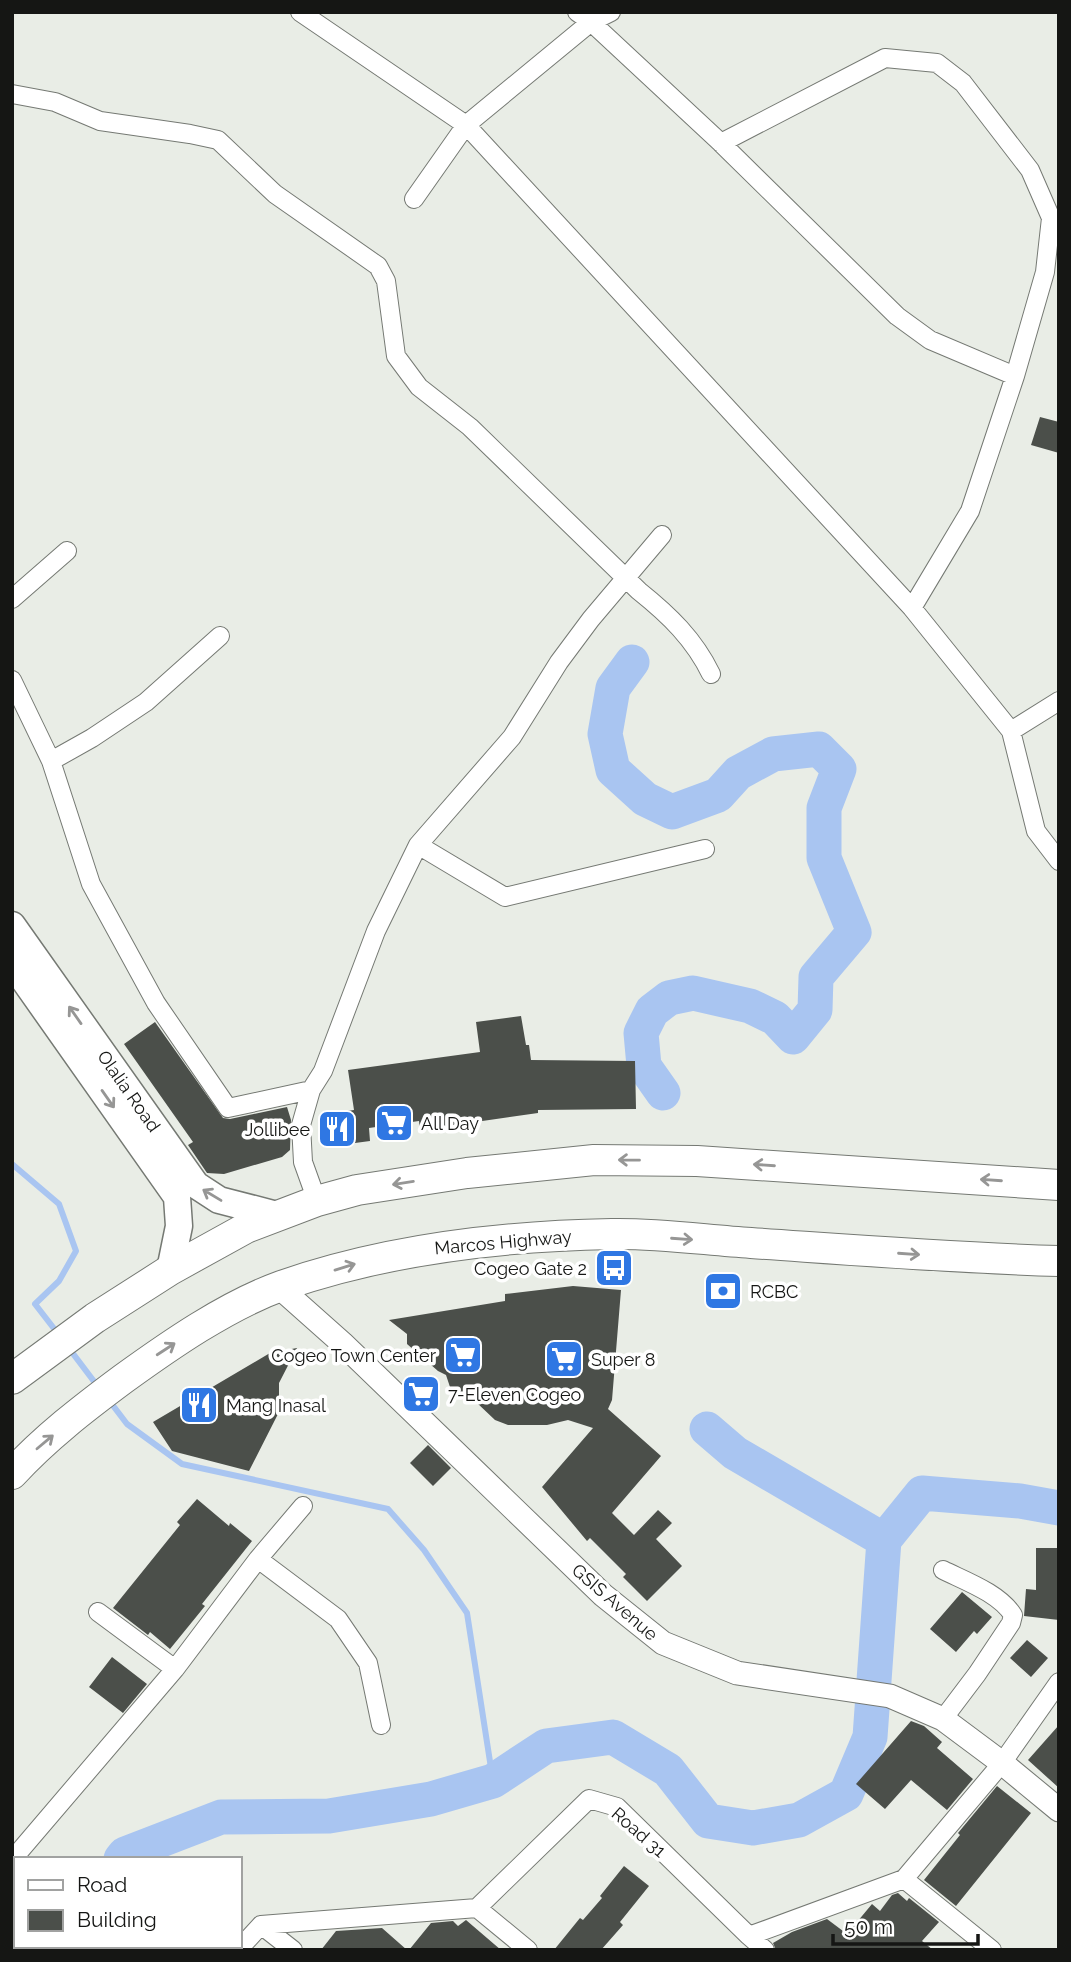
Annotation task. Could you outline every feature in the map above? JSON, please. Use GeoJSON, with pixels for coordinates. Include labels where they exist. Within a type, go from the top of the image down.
{"type":"FeatureCollection","features":[{"type":"Feature","properties":{"kind":"main road","name":"Olalia Road"},"geometry":{"type":"LineString","coordinates":[[12,926],[196,1185],[219,1200],[277,1215]]}},
{"type":"Feature","properties":{"kind":"main road","name":"Olalia Road"},"geometry":{"type":"LineString","coordinates":[[12,963],[177,1197],[179,1226],[170,1270]]}},
{"type":"Feature","properties":{"kind":"main road"},"geometry":{"type":"LineString","coordinates":[[12,1379],[170,1270],[246,1228],[317,1201],[357,1190],[467,1173],[594,1160],[697,1161],[1059,1185]]}},
{"type":"Feature","properties":{"kind":"main road","name":"Marcos Highway"},"geometry":{"type":"LineString","coordinates":[[12,1474],[32,1453],[110,1388],[206,1322],[279,1287],[419,1249],[494,1241],[614,1234],[971,1258],[1059,1261]]}},
{"type":"Feature","properties":{"kind":"street"},"geometry":{"type":"LineString","coordinates":[[300,12],[467,125],[912,608],[1011,731],[1036,831],[1059,861]]}},
{"type":"Feature","properties":{"kind":"street"},"geometry":{"type":"LineString","coordinates":[[414,199],[467,125],[584,17],[611,12]]}},
{"type":"Feature","properties":{"kind":"street"},"geometry":{"type":"LineString","coordinates":[[584,17],[721,143],[897,316],[930,340],[1015,376]]}},
{"type":"Feature","properties":{"kind":"street"},"geometry":{"type":"LineString","coordinates":[[721,143],[884,58],[937,63],[963,83],[1030,170],[1051,218],[1045,272],[1015,376],[970,511],[912,608]]}},
{"type":"Feature","properties":{"kind":"street"},"geometry":{"type":"LineString","coordinates":[[12,94],[55,102],[100,121],[218,140],[275,194],[378,266],[386,281],[396,356],[419,387],[470,427],[678,626],[695,645],[711,674]]}},
{"type":"Feature","properties":{"kind":"street"},"geometry":{"type":"LineString","coordinates":[[317,1201],[303,1162],[300,1125],[311,1090],[323,1071],[376,930],[418,845],[512,737],[559,662],[625,577],[662,535]]}},
{"type":"Feature","properties":{"kind":"street"},"geometry":{"type":"LineString","coordinates":[[12,599],[67,551]]}},
{"type":"Feature","properties":{"kind":"street"},"geometry":{"type":"LineString","coordinates":[[51,761],[146,702],[220,636]]}},
{"type":"Feature","properties":{"kind":"street"},"geometry":{"type":"LineString","coordinates":[[12,680],[51,761],[91,884],[156,1003],[228,1108],[311,1090]]}},
{"type":"Feature","properties":{"kind":"street"},"geometry":{"type":"LineString","coordinates":[[1011,731],[1059,701]]}},
{"type":"Feature","properties":{"kind":"street"},"geometry":{"type":"LineString","coordinates":[[418,845],[505,897],[705,849]]}},
{"type":"Feature","properties":{"kind":"street","name":"GSIS Avenue"},"geometry":{"type":"LineString","coordinates":[[279,1287],[352,1353],[603,1595],[663,1643],[737,1673],[890,1696],[943,1719],[1059,1810]]}},
{"type":"Feature","properties":{"kind":"street"},"geometry":{"type":"LineString","coordinates":[[15,1857],[175,1669],[258,1559],[303,1506]]}},
{"type":"Feature","properties":{"kind":"street"},"geometry":{"type":"LineString","coordinates":[[258,1559],[338,1619],[368,1663],[381,1725]]}},
{"type":"Feature","properties":{"kind":"street"},"geometry":{"type":"LineString","coordinates":[[943,1570],[992,1596],[1009,1608],[1013,1615],[1011,1623],[977,1674],[943,1719]]}},
{"type":"Feature","properties":{"kind":"street"},"geometry":{"type":"LineString","coordinates":[[98,1612],[175,1669]]}},
{"type":"Feature","properties":{"kind":"street"},"geometry":{"type":"LineString","coordinates":[[748,1936],[904,1879],[1002,1763],[1059,1682]]}},
{"type":"Feature","properties":{"kind":"street","name":"Road 31"},"geometry":{"type":"LineString","coordinates":[[477,1908],[589,1799],[617,1807],[748,1936]]}},
{"type":"Feature","properties":{"kind":"street"},"geometry":{"type":"LineString","coordinates":[[904,1879],[992,1950]]}},
{"type":"Feature","properties":{"kind":"street"},"geometry":{"type":"LineString","coordinates":[[242,1946],[261,1925],[477,1908],[528,1950]]}},
{"type":"Feature","properties":{"kind":"street"},"geometry":{"type":"LineString","coordinates":[[261,1925],[293,1950]]}},
{"type":"Feature","properties":{"kind":"street"},"geometry":{"type":"LineString","coordinates":[[748,1936],[765,1950]]}},
{"type":"Feature","properties":{"kind":"building"},"geometry":{"type":"Polygon","coordinates":[[[1040,417],[1059,422],[1059,453],[1031,445],[1040,417]]]}},
{"type":"Feature","properties":{"kind":"building"},"geometry":{"type":"Polygon","coordinates":[[[521,1016],[531,1060],[635,1061],[636,1109],[538,1110],[538,1113],[420,1130],[419,1121],[369,1128],[370,1141],[325,1147],[320,1115],[354,1110],[348,1070],[480,1052],[476,1022],[521,1016]]]}},
{"type":"Feature","properties":{"kind":"building"},"geometry":{"type":"Polygon","coordinates":[[[155,1022],[223,1118],[230,1119],[287,1107],[291,1120],[290,1150],[282,1157],[224,1174],[207,1173],[188,1145],[193,1142],[124,1044],[155,1022]]]}},
{"type":"Feature","properties":{"kind":"building"},"geometry":{"type":"Polygon","coordinates":[[[573,1286],[621,1290],[612,1400],[608,1409],[661,1456],[612,1513],[634,1535],[658,1510],[672,1523],[656,1539],[682,1566],[647,1601],[623,1577],[626,1574],[590,1538],[587,1541],[542,1487],[593,1428],[568,1420],[547,1425],[508,1425],[495,1420],[476,1402],[461,1399],[450,1387],[446,1375],[407,1344],[407,1334],[389,1320],[505,1301],[505,1294],[573,1286]]]}},
{"type":"Feature","properties":{"kind":"building"},"geometry":{"type":"Polygon","coordinates":[[[297,1348],[279,1383],[279,1412],[249,1471],[172,1451],[153,1422],[270,1353],[297,1348]]]}},
{"type":"Feature","properties":{"kind":"building"},"geometry":{"type":"Polygon","coordinates":[[[428,1445],[451,1468],[433,1486],[410,1463],[428,1445]]]}},
{"type":"Feature","properties":{"kind":"building"},"geometry":{"type":"Polygon","coordinates":[[[197,1499],[252,1541],[170,1649],[150,1632],[148,1635],[113,1608],[180,1525],[177,1522],[197,1499]]]}},
{"type":"Feature","properties":{"kind":"building"},"geometry":{"type":"Polygon","coordinates":[[[1036,1548],[1059,1548],[1059,1620],[1024,1616],[1026,1589],[1036,1590],[1036,1548]]]}},
{"type":"Feature","properties":{"kind":"building"},"geometry":{"type":"Polygon","coordinates":[[[962,1592],[992,1617],[977,1634],[974,1631],[956,1652],[930,1629],[962,1592]]]}},
{"type":"Feature","properties":{"kind":"building"},"geometry":{"type":"Polygon","coordinates":[[[1027,1640],[1048,1658],[1031,1677],[1010,1658],[1027,1640]]]}},
{"type":"Feature","properties":{"kind":"building"},"geometry":{"type":"Polygon","coordinates":[[[112,1657],[147,1684],[123,1713],[89,1687],[112,1657]]]}},
{"type":"Feature","properties":{"kind":"building"},"geometry":{"type":"Polygon","coordinates":[[[911,1721],[924,1726],[942,1742],[937,1748],[973,1779],[947,1810],[911,1780],[885,1809],[856,1784],[911,1721]]]}},
{"type":"Feature","properties":{"kind":"building"},"geometry":{"type":"Polygon","coordinates":[[[1059,1725],[1059,1788],[1028,1760],[1059,1725]]]}},
{"type":"Feature","properties":{"kind":"building"},"geometry":{"type":"Polygon","coordinates":[[[997,1786],[1031,1813],[956,1906],[924,1880],[997,1786]]]}},
{"type":"Feature","properties":{"kind":"building"},"geometry":{"type":"Polygon","coordinates":[[[624,1866],[649,1886],[620,1922],[623,1925],[601,1950],[554,1950],[580,1918],[583,1920],[602,1898],[600,1896],[624,1866]]]}},
{"type":"Feature","properties":{"kind":"building"},"geometry":{"type":"Polygon","coordinates":[[[898,1893],[907,1901],[909,1898],[939,1922],[922,1941],[933,1950],[776,1950],[773,1943],[792,1932],[827,1919],[847,1934],[872,1904],[880,1911],[892,1895],[898,1893]]]}},
{"type":"Feature","properties":{"kind":"building"},"geometry":{"type":"Polygon","coordinates":[[[466,1920],[501,1950],[409,1950],[431,1923],[453,1921],[458,1926],[466,1920]]]}},
{"type":"Feature","properties":{"kind":"building"},"geometry":{"type":"Polygon","coordinates":[[[382,1928],[407,1950],[321,1950],[336,1931],[382,1928]]]}},
{"type":"Feature","properties":{"kind":"waterway"},"geometry":{"type":"LineString","coordinates":[[632,662],[613,688],[605,734],[613,770],[645,799],[672,812],[718,795],[738,773],[773,754],[819,749],[839,769],[824,808],[824,858],[854,932],[816,977],[815,1010],[793,1037],[775,1018],[750,1006],[693,993],[669,998],[652,1011],[641,1033],[644,1066],[663,1093]]}},
{"type":"Feature","properties":{"kind":"waterway"},"geometry":{"type":"LineString","coordinates":[[12,1164],[59,1204],[76,1251],[59,1281],[35,1304],[59,1335]]}},
{"type":"Feature","properties":{"kind":"waterway"},"geometry":{"type":"LineString","coordinates":[[68,1347],[99,1388]]}},
{"type":"Feature","properties":{"kind":"waterway"},"geometry":{"type":"LineString","coordinates":[[108,1399],[127,1424],[182,1464],[388,1509],[424,1550],[467,1613],[493,1781]]}},
{"type":"Feature","properties":{"kind":"waterway"},"geometry":{"type":"LineString","coordinates":[[707,1429],[735,1453],[884,1540]]}},
{"type":"Feature","properties":{"kind":"waterway"},"geometry":{"type":"LineString","coordinates":[[123,1857],[221,1817],[329,1816],[431,1799],[493,1781],[546,1746],[613,1737],[668,1770],[708,1821],[753,1828],[799,1820],[846,1794],[870,1737],[884,1540],[922,1493],[1020,1501],[1059,1508]]}},
{"type":"Feature","properties":{"kind":"place","name":"All Day"},"geometry":{"type":"Point","coordinates":[394,1123]}},
{"type":"Feature","properties":{"kind":"place","name":"Jollibee"},"geometry":{"type":"Point","coordinates":[337,1129]}},
{"type":"Feature","properties":{"kind":"place","name":"Cogeo Gate 2"},"geometry":{"type":"Point","coordinates":[614,1268]}},
{"type":"Feature","properties":{"kind":"place","name":"RCBC"},"geometry":{"type":"Point","coordinates":[723,1291]}},
{"type":"Feature","properties":{"kind":"place","name":"Cogeo Town Center"},"geometry":{"type":"Point","coordinates":[463,1355]}},
{"type":"Feature","properties":{"kind":"place","name":"Super 8"},"geometry":{"type":"Point","coordinates":[564,1359]}},
{"type":"Feature","properties":{"kind":"place","name":"7-Eleven Cogeo"},"geometry":{"type":"Point","coordinates":[421,1394]}},
{"type":"Feature","properties":{"kind":"place","name":"Mang Inasal"},"geometry":{"type":"Point","coordinates":[199,1405]}}]}
